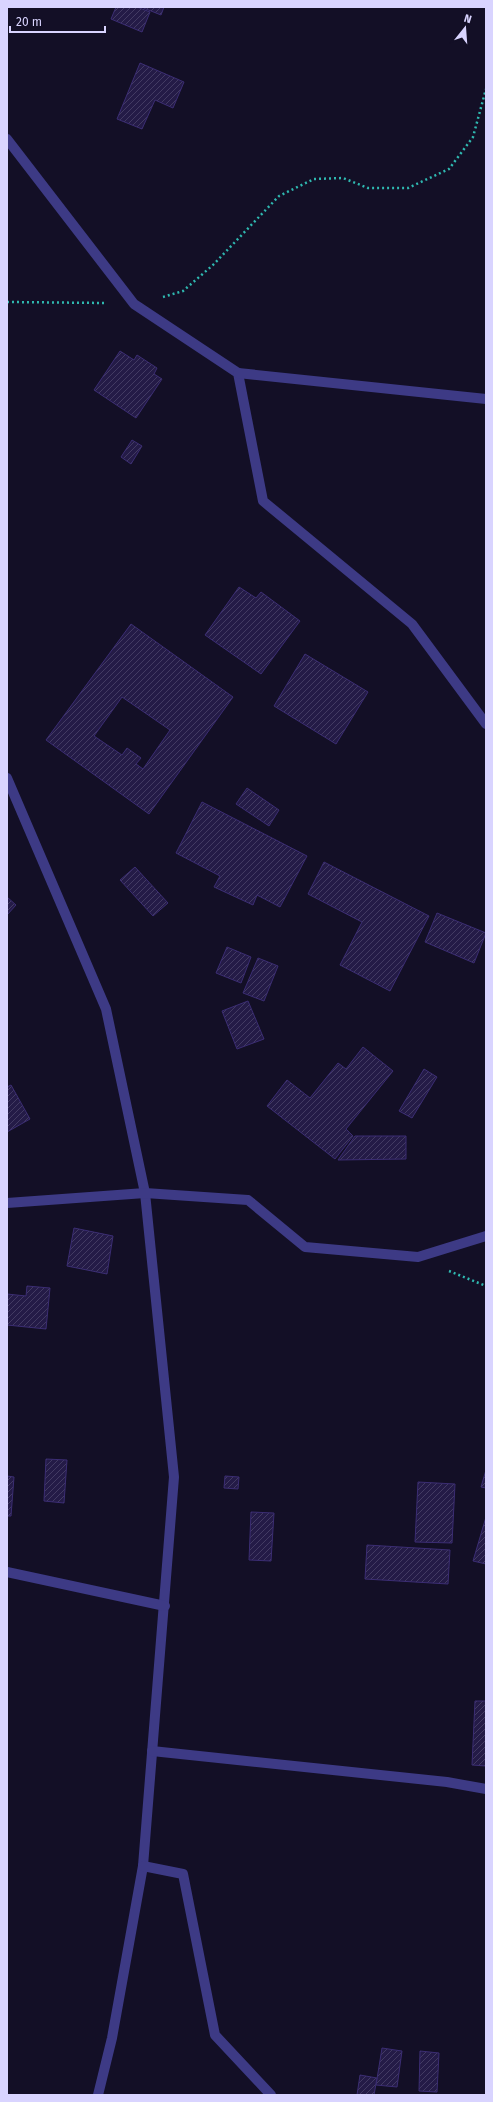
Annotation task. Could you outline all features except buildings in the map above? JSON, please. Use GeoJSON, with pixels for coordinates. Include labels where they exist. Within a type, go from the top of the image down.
{"type":"FeatureCollection","features":[{"type":"Feature","properties":{"kind":"street"},"geometry":{"type":"LineString","coordinates":[[7,140],[134,304],[238,373],[486,399]]}},
{"type":"Feature","properties":{"kind":"street"},"geometry":{"type":"LineString","coordinates":[[238,373],[263,501],[412,624],[486,724]]}},
{"type":"Feature","properties":{"kind":"street"},"geometry":{"type":"LineString","coordinates":[[7,778],[106,1009],[146,1193],[174,1477],[165,1606],[143,1866],[112,2038],[98,2095]]}},
{"type":"Feature","properties":{"kind":"street"},"geometry":{"type":"LineString","coordinates":[[7,1203],[146,1193],[248,1200],[305,1247],[418,1257],[486,1236]]}},
{"type":"Feature","properties":{"kind":"street"},"geometry":{"type":"LineString","coordinates":[[7,1572],[165,1606]]}},
{"type":"Feature","properties":{"kind":"street"},"geometry":{"type":"LineString","coordinates":[[152,1751],[447,1782],[486,1789]]}},
{"type":"Feature","properties":{"kind":"street"},"geometry":{"type":"LineString","coordinates":[[143,1866],[183,1874],[215,2035],[271,2095]]}},
{"type":"Feature","properties":{"kind":"path"},"geometry":{"type":"LineString","coordinates":[[7,302],[134,304],[183,291],[213,265],[279,196],[314,179],[343,178],[368,188],[408,188],[449,169],[473,137],[486,90]]}}]}
